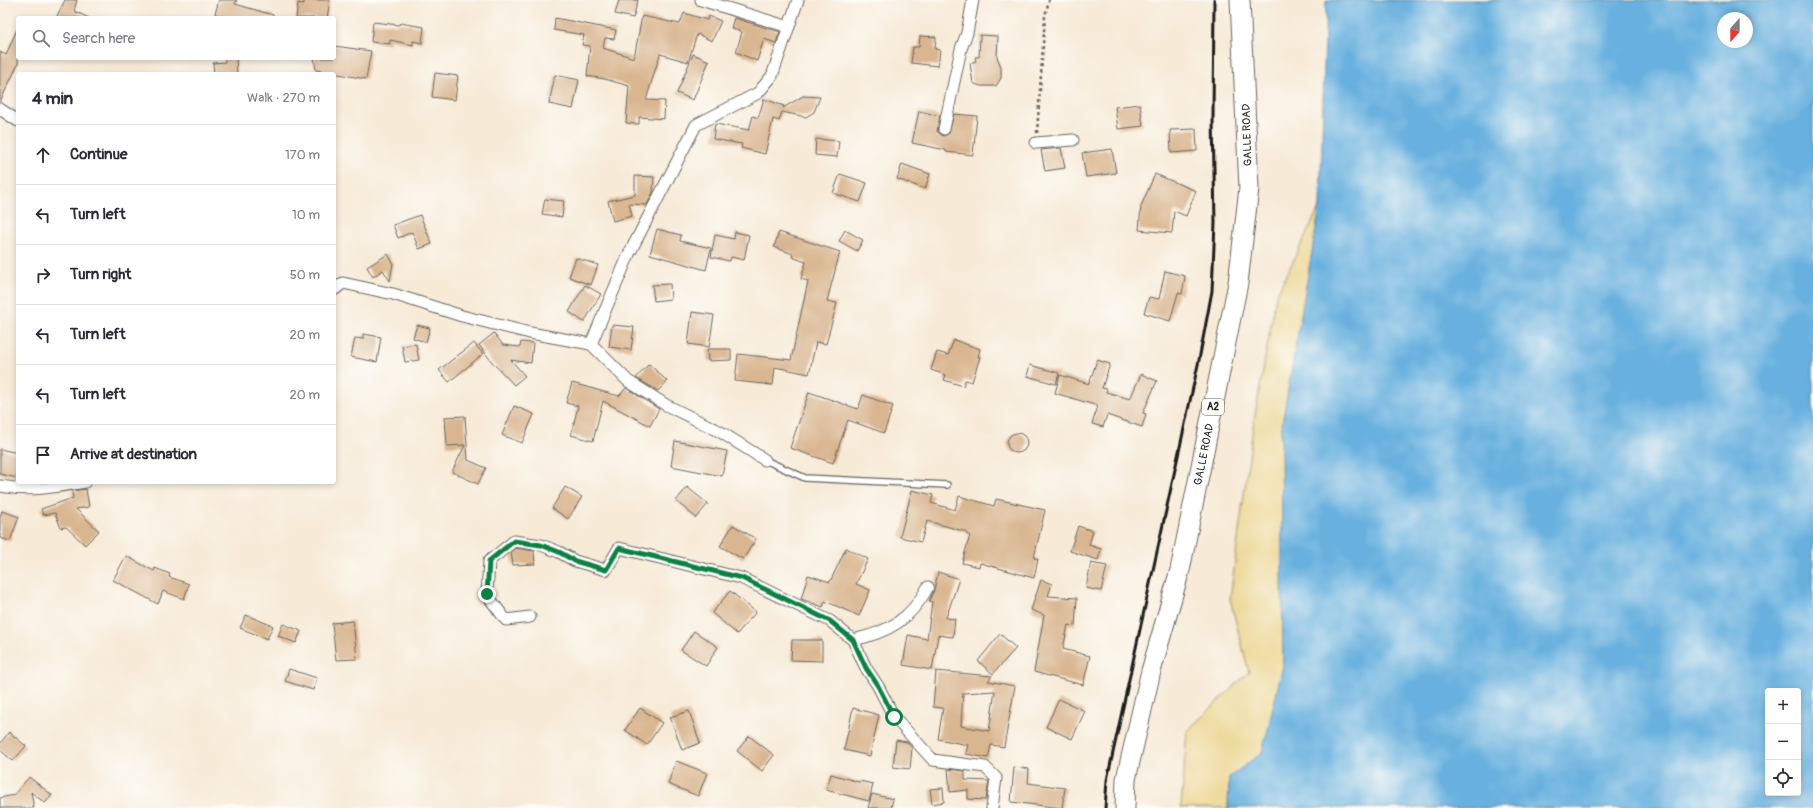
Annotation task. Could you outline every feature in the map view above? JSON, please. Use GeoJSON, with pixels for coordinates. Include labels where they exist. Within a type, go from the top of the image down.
{"type":"FeatureCollection","features":[{"type":"Feature","properties":{"kind":"highway","name":"GALLE ROAD"},"geometry":{"type":"LineString","coordinates":[[1125,808],[1126,779],[1151,671],[1180,570],[1238,283],[1249,188],[1240,0]]}},
{"type":"Feature","properties":{"kind":"street"},"geometry":{"type":"LineString","coordinates":[[701,0],[789,27]]}},
{"type":"Feature","properties":{"kind":"street"},"geometry":{"type":"LineString","coordinates":[[591,344],[629,254],[696,125],[758,93],[772,76],[798,0]]}},
{"type":"Feature","properties":{"kind":"street"},"geometry":{"type":"LineString","coordinates":[[944,129],[961,49],[967,33],[973,0]]}},
{"type":"Feature","properties":{"kind":"street"},"geometry":{"type":"LineString","coordinates":[[0,109],[16,120]]}},
{"type":"Feature","properties":{"kind":"street"},"geometry":{"type":"LineString","coordinates":[[1036,143],[1073,140]]}},
{"type":"Feature","properties":{"kind":"street"},"geometry":{"type":"LineString","coordinates":[[336,288],[343,283],[393,294],[530,333],[591,344],[628,381],[666,405],[719,431],[765,460]]}},
{"type":"Feature","properties":{"kind":"street"},"geometry":{"type":"LineString","coordinates":[[0,486],[22,490],[50,488],[73,484]]}},
{"type":"Feature","properties":{"kind":"street"},"geometry":{"type":"LineString","coordinates":[[530,617],[506,620],[487,594],[489,561],[514,541],[541,545],[559,552],[575,561],[606,570],[619,548],[742,578],[830,621],[853,640],[866,668],[878,686],[894,717],[933,760],[984,767],[996,778],[992,808]]}},
{"type":"Feature","properties":{"kind":"street"},"geometry":{"type":"LineString","coordinates":[[853,640],[875,635],[903,620],[918,606],[928,587]]}},
{"type":"Feature","properties":{"kind":"lane"},"geometry":{"type":"LineString","coordinates":[[765,460],[805,478],[947,485]]}},
{"type":"Feature","properties":{"kind":"path"},"geometry":{"type":"LineString","coordinates":[[1036,143],[1044,16],[1048,0]]}},
{"type":"Feature","properties":{"kind":"sand"},"geometry":{"type":"Polygon","coordinates":[[[1320,206],[1281,430],[1283,666],[1262,753],[1229,777],[1228,808],[1181,808],[1187,731],[1249,672],[1230,599],[1253,427],[1276,296],[1320,206]]]}},
{"type":"Feature","properties":{"kind":"water"},"geometry":{"type":"Polygon","coordinates":[[[1326,0],[1813,0],[1813,808],[1228,808],[1229,777],[1262,753],[1283,666],[1281,430],[1320,206],[1326,0]]]}},
{"type":"Feature","properties":{"kind":"building"},"geometry":{"type":"Polygon","coordinates":[[[65,0],[77,0],[74,11],[85,16],[57,16],[65,0]]]}},
{"type":"Feature","properties":{"kind":"building"},"geometry":{"type":"Polygon","coordinates":[[[219,0],[237,0],[235,4],[273,15],[222,16],[215,14],[219,0]]]}},
{"type":"Feature","properties":{"kind":"building"},"geometry":{"type":"Polygon","coordinates":[[[304,0],[330,0],[327,16],[296,16],[298,3],[304,4],[304,0]]]}},
{"type":"Feature","properties":{"kind":"building"},"geometry":{"type":"Polygon","coordinates":[[[619,0],[638,0],[633,18],[615,14],[619,0]]]}},
{"type":"Feature","properties":{"kind":"building"},"geometry":{"type":"Polygon","coordinates":[[[684,13],[707,20],[709,16],[721,21],[712,41],[697,34],[688,62],[660,54],[646,100],[665,101],[664,119],[639,117],[639,124],[626,123],[629,86],[605,79],[587,76],[590,46],[582,45],[584,35],[554,30],[555,18],[616,30],[614,39],[605,38],[603,48],[634,58],[642,16],[680,24],[684,13]]]}},
{"type":"Feature","properties":{"kind":"building"},"geometry":{"type":"Polygon","coordinates":[[[734,18],[780,32],[776,43],[764,39],[757,61],[736,52],[742,32],[731,28],[734,18]]]}},
{"type":"Feature","properties":{"kind":"building"},"geometry":{"type":"Polygon","coordinates":[[[373,22],[399,25],[400,23],[424,27],[422,43],[413,41],[413,45],[390,40],[390,44],[371,42],[373,22]]]}},
{"type":"Feature","properties":{"kind":"building"},"geometry":{"type":"Polygon","coordinates":[[[16,32],[16,60],[18,60],[18,64],[0,102],[0,52],[6,55],[16,32]]]}},
{"type":"Feature","properties":{"kind":"building"},"geometry":{"type":"Polygon","coordinates":[[[980,35],[998,36],[997,57],[1001,67],[1001,78],[996,86],[980,86],[973,83],[970,63],[976,61],[975,57],[979,57],[980,35]]]}},
{"type":"Feature","properties":{"kind":"building"},"geometry":{"type":"Polygon","coordinates":[[[920,36],[936,37],[935,49],[940,50],[938,66],[911,63],[913,47],[919,47],[920,36]]]}},
{"type":"Feature","properties":{"kind":"building"},"geometry":{"type":"Polygon","coordinates":[[[336,46],[371,51],[366,79],[336,74],[336,72],[316,70],[314,60],[336,60],[336,46]]]}},
{"type":"Feature","properties":{"kind":"building"},"geometry":{"type":"Polygon","coordinates":[[[693,54],[709,61],[693,100],[677,93],[693,54]]]}},
{"type":"Feature","properties":{"kind":"building"},"geometry":{"type":"Polygon","coordinates":[[[225,60],[236,60],[237,72],[214,72],[213,63],[225,62],[225,60]]]}},
{"type":"Feature","properties":{"kind":"building"},"geometry":{"type":"Polygon","coordinates":[[[435,73],[458,76],[455,100],[432,97],[435,73]]]}},
{"type":"Feature","properties":{"kind":"building"},"geometry":{"type":"Polygon","coordinates":[[[555,75],[579,80],[573,109],[549,104],[555,75]]]}},
{"type":"Feature","properties":{"kind":"building"},"geometry":{"type":"Polygon","coordinates":[[[803,96],[820,97],[814,112],[806,117],[782,112],[779,121],[773,119],[765,154],[741,148],[742,144],[713,139],[715,124],[749,130],[753,116],[758,118],[764,99],[784,106],[783,108],[803,96]]]}},
{"type":"Feature","properties":{"kind":"building"},"geometry":{"type":"Polygon","coordinates":[[[1140,104],[1143,126],[1118,129],[1115,107],[1140,104]]]}},
{"type":"Feature","properties":{"kind":"building"},"geometry":{"type":"Polygon","coordinates":[[[919,111],[940,116],[937,131],[943,136],[949,133],[954,114],[977,116],[973,155],[946,152],[946,150],[912,143],[919,111]]]}},
{"type":"Feature","properties":{"kind":"building"},"geometry":{"type":"Polygon","coordinates":[[[1196,129],[1197,151],[1171,153],[1170,130],[1196,129]]]}},
{"type":"Feature","properties":{"kind":"building"},"geometry":{"type":"Polygon","coordinates":[[[816,139],[839,141],[837,157],[815,155],[816,139]]]}},
{"type":"Feature","properties":{"kind":"building"},"geometry":{"type":"Polygon","coordinates":[[[1061,148],[1065,168],[1045,171],[1041,150],[1061,148]]]}},
{"type":"Feature","properties":{"kind":"building"},"geometry":{"type":"Polygon","coordinates":[[[1112,149],[1116,173],[1086,177],[1082,153],[1112,149]]]}},
{"type":"Feature","properties":{"kind":"building"},"geometry":{"type":"Polygon","coordinates":[[[902,164],[930,174],[925,189],[897,179],[902,164]]]}},
{"type":"Feature","properties":{"kind":"building"},"geometry":{"type":"Polygon","coordinates":[[[840,174],[867,183],[860,202],[833,193],[840,174]]]}},
{"type":"Feature","properties":{"kind":"building"},"geometry":{"type":"Polygon","coordinates":[[[1155,174],[1196,191],[1186,216],[1174,211],[1172,233],[1139,230],[1141,206],[1155,174]]]}},
{"type":"Feature","properties":{"kind":"building"},"geometry":{"type":"Polygon","coordinates":[[[635,176],[654,177],[653,192],[647,205],[629,204],[632,216],[613,221],[608,201],[635,195],[635,176]]]}},
{"type":"Feature","properties":{"kind":"building"},"geometry":{"type":"Polygon","coordinates":[[[545,199],[564,201],[562,217],[542,214],[545,199]]]}},
{"type":"Feature","properties":{"kind":"building"},"geometry":{"type":"Polygon","coordinates":[[[420,215],[432,244],[419,249],[412,232],[398,238],[393,225],[420,215]]]}},
{"type":"Feature","properties":{"kind":"building"},"geometry":{"type":"Polygon","coordinates":[[[657,229],[681,235],[680,241],[711,248],[706,270],[650,254],[657,229]]]}},
{"type":"Feature","properties":{"kind":"building"},"geometry":{"type":"Polygon","coordinates":[[[845,230],[863,240],[857,251],[839,241],[845,230]]]}},
{"type":"Feature","properties":{"kind":"building"},"geometry":{"type":"Polygon","coordinates":[[[735,232],[749,235],[744,260],[731,257],[730,261],[711,257],[715,235],[734,239],[735,232]]]}},
{"type":"Feature","properties":{"kind":"building"},"geometry":{"type":"Polygon","coordinates":[[[779,232],[840,252],[827,301],[837,303],[826,344],[816,342],[809,374],[775,367],[773,385],[735,381],[738,354],[791,360],[808,281],[801,279],[806,262],[792,257],[793,254],[774,247],[779,232]]]}},
{"type":"Feature","properties":{"kind":"building"},"geometry":{"type":"Polygon","coordinates":[[[388,254],[393,263],[390,281],[383,270],[373,277],[367,267],[388,254]]]}},
{"type":"Feature","properties":{"kind":"building"},"geometry":{"type":"Polygon","coordinates":[[[576,258],[598,265],[591,285],[569,277],[576,258]]]}},
{"type":"Feature","properties":{"kind":"building"},"geometry":{"type":"Polygon","coordinates":[[[1165,271],[1185,276],[1182,294],[1178,293],[1170,321],[1144,313],[1149,297],[1159,299],[1165,271]]]}},
{"type":"Feature","properties":{"kind":"building"},"geometry":{"type":"Polygon","coordinates":[[[670,284],[671,299],[654,301],[652,285],[670,284]]]}},
{"type":"Feature","properties":{"kind":"building"},"geometry":{"type":"Polygon","coordinates":[[[585,285],[601,294],[584,322],[569,312],[585,285]]]}},
{"type":"Feature","properties":{"kind":"building"},"geometry":{"type":"Polygon","coordinates":[[[692,312],[714,315],[709,347],[688,344],[692,312]]]}},
{"type":"Feature","properties":{"kind":"building"},"geometry":{"type":"Polygon","coordinates":[[[417,325],[430,328],[426,342],[413,338],[417,325]]]}},
{"type":"Feature","properties":{"kind":"building"},"geometry":{"type":"Polygon","coordinates":[[[612,325],[634,327],[631,350],[609,347],[612,325]]]}},
{"type":"Feature","properties":{"kind":"building"},"geometry":{"type":"Polygon","coordinates":[[[494,333],[503,345],[520,347],[521,342],[533,343],[531,363],[511,360],[525,376],[514,385],[492,362],[479,345],[494,333]]]}},
{"type":"Feature","properties":{"kind":"building"},"geometry":{"type":"Polygon","coordinates":[[[363,334],[381,337],[377,362],[351,357],[355,338],[363,339],[363,334]]]}},
{"type":"Feature","properties":{"kind":"building"},"geometry":{"type":"Polygon","coordinates":[[[954,340],[980,349],[978,357],[980,357],[972,382],[965,380],[963,386],[944,380],[946,375],[931,370],[937,352],[948,355],[954,340]]]}},
{"type":"Feature","properties":{"kind":"building"},"geometry":{"type":"Polygon","coordinates":[[[474,343],[483,354],[449,382],[439,370],[474,343]]]}},
{"type":"Feature","properties":{"kind":"building"},"geometry":{"type":"Polygon","coordinates":[[[416,344],[419,360],[405,362],[402,346],[416,344]]]}},
{"type":"Feature","properties":{"kind":"building"},"geometry":{"type":"Polygon","coordinates":[[[707,349],[731,349],[731,360],[708,361],[707,349]]]}},
{"type":"Feature","properties":{"kind":"building"},"geometry":{"type":"Polygon","coordinates":[[[1097,360],[1110,364],[1102,388],[1107,389],[1106,392],[1130,399],[1141,374],[1157,381],[1143,413],[1146,414],[1142,427],[1107,415],[1103,427],[1092,424],[1098,406],[1055,393],[1060,375],[1089,384],[1097,360]]]}},
{"type":"Feature","properties":{"kind":"building"},"geometry":{"type":"Polygon","coordinates":[[[649,364],[667,381],[658,391],[636,378],[649,364]]]}},
{"type":"Feature","properties":{"kind":"building"},"geometry":{"type":"Polygon","coordinates":[[[1030,365],[1059,373],[1056,384],[1027,376],[1030,365]]]}},
{"type":"Feature","properties":{"kind":"building"},"geometry":{"type":"Polygon","coordinates":[[[572,383],[619,396],[626,388],[659,409],[650,426],[603,401],[593,441],[571,435],[578,406],[566,403],[572,383]]]}},
{"type":"Feature","properties":{"kind":"building"},"geometry":{"type":"Polygon","coordinates":[[[809,392],[858,409],[863,395],[893,406],[884,433],[848,420],[833,463],[790,448],[809,392]]]}},
{"type":"Feature","properties":{"kind":"building"},"geometry":{"type":"Polygon","coordinates":[[[514,406],[534,414],[522,443],[502,435],[514,406]]]}},
{"type":"Feature","properties":{"kind":"building"},"geometry":{"type":"Polygon","coordinates":[[[465,416],[468,460],[486,468],[478,484],[452,472],[465,445],[447,446],[445,417],[465,416]]]}},
{"type":"Feature","properties":{"kind":"building"},"geometry":{"type":"Polygon","coordinates":[[[1017,433],[1024,436],[1027,443],[1024,450],[1017,453],[1010,450],[1007,443],[1010,436],[1017,433]]]}},
{"type":"Feature","properties":{"kind":"building"},"geometry":{"type":"Polygon","coordinates":[[[675,441],[727,451],[722,476],[671,466],[675,441]]]}},
{"type":"Feature","properties":{"kind":"building"},"geometry":{"type":"Polygon","coordinates":[[[0,449],[16,453],[16,478],[0,474],[0,449]]]}},
{"type":"Feature","properties":{"kind":"building"},"geometry":{"type":"Polygon","coordinates":[[[565,487],[582,497],[568,519],[552,508],[565,487]]]}},
{"type":"Feature","properties":{"kind":"building"},"geometry":{"type":"Polygon","coordinates":[[[687,487],[708,504],[696,518],[676,501],[687,487]]]}},
{"type":"Feature","properties":{"kind":"building"},"geometry":{"type":"Polygon","coordinates":[[[86,489],[89,507],[76,509],[99,531],[85,545],[66,527],[61,528],[55,513],[43,515],[41,509],[73,498],[72,491],[86,489]]]}},
{"type":"Feature","properties":{"kind":"building"},"geometry":{"type":"Polygon","coordinates":[[[912,490],[933,495],[931,503],[955,510],[959,496],[994,506],[996,499],[1045,510],[1034,558],[1038,559],[1034,578],[980,563],[979,567],[962,563],[970,535],[966,534],[967,532],[927,521],[921,542],[900,537],[912,490]]]}},
{"type":"Feature","properties":{"kind":"building"},"geometry":{"type":"Polygon","coordinates":[[[2,511],[19,517],[10,541],[0,538],[0,517],[2,511]]]}},
{"type":"Feature","properties":{"kind":"building"},"geometry":{"type":"Polygon","coordinates":[[[733,525],[756,539],[743,559],[720,546],[733,525]]]}},
{"type":"Feature","properties":{"kind":"building"},"geometry":{"type":"Polygon","coordinates":[[[1078,526],[1093,531],[1089,545],[1101,549],[1098,560],[1070,551],[1078,526]]]}},
{"type":"Feature","properties":{"kind":"building"},"geometry":{"type":"Polygon","coordinates":[[[516,548],[534,551],[535,564],[513,565],[511,552],[516,548]]]}},
{"type":"Feature","properties":{"kind":"building"},"geometry":{"type":"Polygon","coordinates":[[[846,548],[868,559],[856,584],[870,590],[859,616],[825,601],[823,607],[801,599],[808,575],[830,582],[846,548]]]}},
{"type":"Feature","properties":{"kind":"building"},"geometry":{"type":"Polygon","coordinates":[[[126,556],[154,571],[155,568],[170,574],[169,577],[189,584],[184,599],[163,591],[158,604],[113,580],[126,556]]]}},
{"type":"Feature","properties":{"kind":"building"},"geometry":{"type":"Polygon","coordinates":[[[1091,563],[1107,566],[1101,591],[1086,588],[1091,563]]]}},
{"type":"Feature","properties":{"kind":"building"},"geometry":{"type":"Polygon","coordinates":[[[938,572],[959,579],[946,618],[955,619],[953,637],[938,635],[932,670],[903,665],[908,635],[927,639],[932,602],[929,601],[934,590],[938,572]]]}},
{"type":"Feature","properties":{"kind":"building"},"geometry":{"type":"Polygon","coordinates":[[[1041,580],[1052,584],[1048,596],[1077,598],[1075,626],[1068,625],[1063,649],[1090,656],[1083,685],[1034,672],[1044,615],[1031,610],[1041,580]]]}},
{"type":"Feature","properties":{"kind":"building"},"geometry":{"type":"Polygon","coordinates":[[[730,591],[756,612],[737,634],[712,613],[730,591]]]}},
{"type":"Feature","properties":{"kind":"building"},"geometry":{"type":"Polygon","coordinates":[[[246,615],[273,626],[267,639],[240,628],[246,615]]]}},
{"type":"Feature","properties":{"kind":"building"},"geometry":{"type":"Polygon","coordinates":[[[353,621],[357,659],[336,660],[332,623],[353,621]]]}},
{"type":"Feature","properties":{"kind":"building"},"geometry":{"type":"Polygon","coordinates":[[[283,624],[301,631],[296,643],[278,636],[283,624]]]}},
{"type":"Feature","properties":{"kind":"building"},"geometry":{"type":"Polygon","coordinates":[[[694,631],[718,647],[706,666],[681,650],[694,631]]]}},
{"type":"Feature","properties":{"kind":"building"},"geometry":{"type":"Polygon","coordinates":[[[1000,634],[1016,648],[993,674],[978,661],[1000,634]]]}},
{"type":"Feature","properties":{"kind":"building"},"geometry":{"type":"Polygon","coordinates":[[[792,640],[822,640],[822,661],[791,660],[792,640]]]}},
{"type":"Feature","properties":{"kind":"building"},"geometry":{"type":"Polygon","coordinates":[[[289,669],[317,678],[313,690],[285,681],[289,669]]]}},
{"type":"Feature","properties":{"kind":"building"},"geometry":{"type":"Polygon","coordinates":[[[936,671],[992,676],[988,681],[1015,686],[1004,747],[991,745],[988,758],[966,754],[968,745],[938,739],[943,708],[933,707],[936,671]],[[995,691],[963,693],[961,726],[989,731],[995,691]]]}},
{"type":"Feature","properties":{"kind":"building"},"geometry":{"type":"Polygon","coordinates":[[[1059,699],[1085,711],[1072,739],[1046,727],[1059,699]]]}},
{"type":"Feature","properties":{"kind":"building"},"geometry":{"type":"Polygon","coordinates":[[[640,708],[662,723],[647,745],[625,730],[640,708]]]}},
{"type":"Feature","properties":{"kind":"building"},"geometry":{"type":"Polygon","coordinates":[[[853,708],[879,715],[870,756],[844,750],[853,708]]]}},
{"type":"Feature","properties":{"kind":"building"},"geometry":{"type":"Polygon","coordinates":[[[689,711],[700,743],[682,750],[670,717],[689,711]]]}},
{"type":"Feature","properties":{"kind":"building"},"geometry":{"type":"Polygon","coordinates":[[[9,732],[26,746],[13,761],[0,750],[0,744],[9,732]]]}},
{"type":"Feature","properties":{"kind":"building"},"geometry":{"type":"Polygon","coordinates":[[[749,736],[774,755],[762,771],[737,751],[749,736]]]}},
{"type":"Feature","properties":{"kind":"building"},"geometry":{"type":"Polygon","coordinates":[[[896,740],[907,742],[912,748],[910,769],[893,767],[896,740]]]}},
{"type":"Feature","properties":{"kind":"building"},"geometry":{"type":"Polygon","coordinates":[[[676,761],[707,773],[698,796],[668,784],[676,761]]]}},
{"type":"Feature","properties":{"kind":"building"},"geometry":{"type":"Polygon","coordinates":[[[1014,767],[1029,769],[1028,783],[1065,788],[1062,808],[1011,802],[1014,767]]]}},
{"type":"Feature","properties":{"kind":"building"},"geometry":{"type":"Polygon","coordinates":[[[948,769],[965,771],[965,780],[989,781],[986,800],[968,799],[968,790],[950,792],[948,769]]]}},
{"type":"Feature","properties":{"kind":"building"},"geometry":{"type":"Polygon","coordinates":[[[831,774],[859,782],[873,784],[869,801],[826,790],[831,774]]]}},
{"type":"Feature","properties":{"kind":"building"},"geometry":{"type":"Polygon","coordinates":[[[29,777],[52,795],[45,803],[31,792],[34,808],[0,808],[0,798],[14,795],[29,777]]]}},
{"type":"Feature","properties":{"kind":"building"},"geometry":{"type":"Polygon","coordinates":[[[943,788],[944,802],[932,804],[930,789],[943,788]]]}},
{"type":"Feature","properties":{"kind":"building"},"geometry":{"type":"Polygon","coordinates":[[[872,794],[893,799],[891,808],[868,808],[872,794]]]}},
{"type":"Feature","properties":{"kind":"railway"},"geometry":{"type":"LineString","coordinates":[[1105,808],[1107,780],[1199,360],[1212,291],[1215,223],[1213,119],[1214,0]]}},
{"type":"Feature","properties":{"kind":"route"},"geometry":{"type":"LineString","coordinates":[[487,594],[489,561],[514,541],[541,545],[559,552],[575,561],[606,570],[619,548],[698,566],[742,578],[830,621],[853,640],[866,668],[878,686],[894,717]]}}]}
